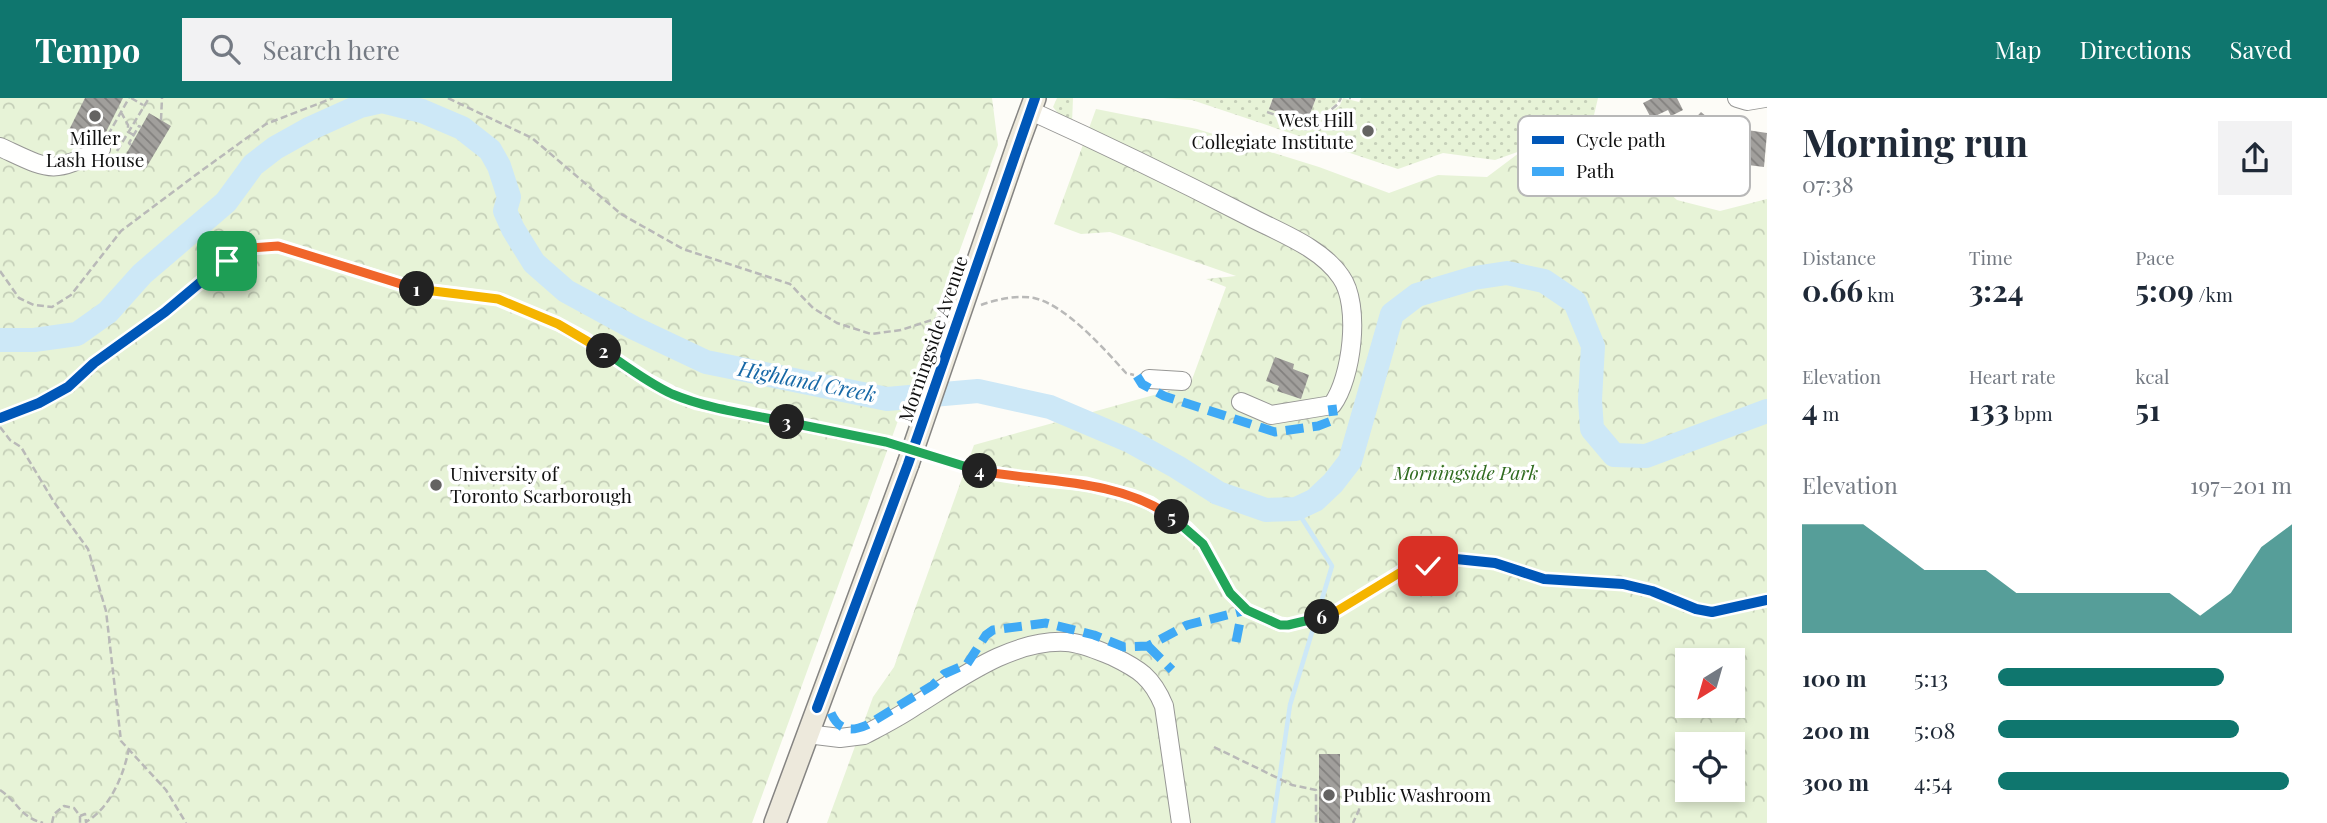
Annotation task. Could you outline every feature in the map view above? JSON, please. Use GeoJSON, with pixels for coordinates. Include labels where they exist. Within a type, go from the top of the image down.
{"type":"FeatureCollection","features":[{"type":"Feature","properties":{"kind":"main road","name":"Morningside Avenue"},"geometry":{"type":"LineString","coordinates":[[775,823],[908,464],[1033,105]]}},
{"type":"Feature","properties":{"kind":"street"},"geometry":{"type":"LineString","coordinates":[[1738,98],[1747,101],[1765,98]]}},
{"type":"Feature","properties":{"kind":"street"},"geometry":{"type":"LineString","coordinates":[[1033,105],[1311,250],[1343,278],[1348,290],[1351,339],[1349,369],[1340,394],[1332,405],[1271,415],[1241,402]]}},
{"type":"Feature","properties":{"kind":"street"},"geometry":{"type":"LineString","coordinates":[[0,147],[50,168],[65,166],[101,149]]}},
{"type":"Feature","properties":{"kind":"street"},"geometry":{"type":"LineString","coordinates":[[1149,379],[1182,381]]}},
{"type":"Feature","properties":{"kind":"street"},"geometry":{"type":"LineString","coordinates":[[807,734],[840,738],[864,735],[993,660],[1041,643],[1079,644],[1101,651],[1139,670],[1158,691],[1164,706],[1181,823]]}},
{"type":"Feature","properties":{"kind":"path"},"geometry":{"type":"LineString","coordinates":[[143,105],[130,98],[101,149],[117,150],[149,98]]}},
{"type":"Feature","properties":{"kind":"path"},"geometry":{"type":"LineString","coordinates":[[161,120],[162,98]]}},
{"type":"Feature","properties":{"kind":"path"},"geometry":{"type":"LineString","coordinates":[[0,271],[19,298],[34,305],[52,307],[71,295],[121,231],[197,174],[266,124],[333,98]]}},
{"type":"Feature","properties":{"kind":"path"},"geometry":{"type":"LineString","coordinates":[[448,98],[532,138],[621,214],[683,249],[790,284],[813,308],[837,323],[871,334],[901,330],[951,314]]}},
{"type":"Feature","properties":{"kind":"path"},"geometry":{"type":"LineString","coordinates":[[1267,112],[1310,127],[1338,104],[1341,98]]}},
{"type":"Feature","properties":{"kind":"path"},"geometry":{"type":"LineString","coordinates":[[121,111],[128,125],[128,132]]}},
{"type":"Feature","properties":{"kind":"path"},"geometry":{"type":"LineString","coordinates":[[131,145],[129,143],[139,126],[141,127]]}},
{"type":"Feature","properties":{"kind":"path"},"geometry":{"type":"LineString","coordinates":[[128,132],[134,135]]}},
{"type":"Feature","properties":{"kind":"path"},"geometry":{"type":"LineString","coordinates":[[976,306],[1001,298],[1035,298],[1069,316],[1126,373],[1149,379]]}},
{"type":"Feature","properties":{"kind":"path"},"geometry":{"type":"LineString","coordinates":[[0,426],[10,440],[21,447],[54,502],[88,549],[106,611],[121,741],[166,790],[186,823]]}},
{"type":"Feature","properties":{"kind":"path"},"geometry":{"type":"LineString","coordinates":[[1214,747],[1301,788],[1316,790],[1317,823]]}},
{"type":"Feature","properties":{"kind":"path"},"geometry":{"type":"LineString","coordinates":[[80,816],[85,814],[86,822],[94,818],[106,803],[118,781],[129,748]]}},
{"type":"Feature","properties":{"kind":"path"},"geometry":{"type":"LineString","coordinates":[[1342,787],[1353,791],[1360,800],[1353,823]]}},
{"type":"Feature","properties":{"kind":"path"},"geometry":{"type":"LineString","coordinates":[[0,790],[10,797],[27,817],[43,823]]}},
{"type":"Feature","properties":{"kind":"path"},"geometry":{"type":"LineString","coordinates":[[52,823],[54,814],[64,806],[74,808],[80,816],[80,823]]}},
{"type":"Feature","properties":{"kind":"green space","name":"University of Toronto Scarborough"},"geometry":{"type":"Polygon","coordinates":[[[0,98],[992,98],[998,145],[752,823],[0,823],[0,98]]]}},
{"type":"Feature","properties":{"kind":"green space"},"geometry":{"type":"Polygon","coordinates":[[[1057,98],[1073,98],[1072,123],[1062,118],[1053,107],[1057,98]]]}},
{"type":"Feature","properties":{"kind":"green space","name":"West Hill Collegiate Institute"},"geometry":{"type":"Polygon","coordinates":[[[1163,98],[1273,98],[1269,109],[1307,122],[1316,98],[1339,98],[1337,103],[1306,127],[1310,129],[1340,105],[1343,98],[1359,102],[1361,98],[1598,98],[1594,116],[1518,116],[1518,152],[1495,160],[1443,153],[1398,169],[1192,100],[1163,98]]]}},
{"type":"Feature","properties":{"kind":"green space","name":"Morningside Park"},"geometry":{"type":"Polygon","coordinates":[[[1096,109],[1197,129],[1319,167],[1389,193],[1438,175],[1487,177],[1518,154],[1518,196],[1673,196],[1677,200],[1720,211],[1767,199],[1767,823],[827,823],[873,697],[894,667],[974,445],[1190,385],[1226,287],[1206,279],[1236,276],[1110,232],[1081,234],[1054,224],[1096,109]]]}},
{"type":"Feature","properties":{"kind":"building","name":"Miller Lash House"},"geometry":{"type":"Polygon","coordinates":[[[85,98],[123,98],[103,138],[93,132],[88,140],[69,130],[85,98]]]}},
{"type":"Feature","properties":{"kind":"building"},"geometry":{"type":"Polygon","coordinates":[[[1273,98],[1316,98],[1307,122],[1269,109],[1273,98]]]}},
{"type":"Feature","properties":{"kind":"building"},"geometry":{"type":"Polygon","coordinates":[[[1653,98],[1677,98],[1683,110],[1671,116],[1668,110],[1650,116],[1643,103],[1653,98]]]}},
{"type":"Feature","properties":{"kind":"building"},"geometry":{"type":"Polygon","coordinates":[[[149,113],[171,126],[146,168],[125,156],[149,113]]]}},
{"type":"Feature","properties":{"kind":"building"},"geometry":{"type":"Polygon","coordinates":[[[1750,130],[1767,133],[1764,167],[1750,165],[1750,130]]]}},
{"type":"Feature","properties":{"kind":"building"},"geometry":{"type":"Polygon","coordinates":[[[1275,357],[1294,364],[1293,369],[1309,375],[1301,399],[1277,391],[1279,386],[1266,381],[1275,357]]]}},
{"type":"Feature","properties":{"kind":"building","name":"Public Washroom"},"geometry":{"type":"Polygon","coordinates":[[[1319,754],[1340,754],[1340,823],[1319,823],[1319,754]]]}},
{"type":"Feature","properties":{"kind":"waterway","name":"Highland Creek"},"geometry":{"type":"LineString","coordinates":[[0,340],[34,340],[77,334],[108,312],[142,274],[226,202],[253,165],[275,148],[360,106],[382,101],[422,111],[462,128],[490,150],[499,166],[509,197],[505,211],[513,229],[534,263],[566,291],[634,328],[706,362],[887,399],[978,391],[1050,407],[1130,441],[1218,493],[1266,510],[1296,509],[1315,500],[1350,461],[1392,314],[1417,295],[1474,278],[1507,273],[1544,281],[1575,302],[1593,346],[1590,400],[1592,429],[1614,455],[1646,456],[1767,411]]}},
{"type":"Feature","properties":{"kind":"waterway"},"geometry":{"type":"LineString","coordinates":[[1273,823],[1290,705],[1332,566],[1296,509]]}},
{"type":"Feature","properties":{"kind":"marked path"},"geometry":{"type":"LineString","coordinates":[[1137,376],[1142,384],[1164,396],[1275,432],[1318,426],[1334,420],[1332,405]]}},
{"type":"Feature","properties":{"kind":"marked path"},"geometry":{"type":"LineString","coordinates":[[831,713],[842,727],[856,729],[867,725],[933,685],[944,674],[967,664],[986,635],[993,630],[1046,623],[1094,635],[1124,647],[1148,646],[1187,625],[1247,610]]}},
{"type":"Feature","properties":{"kind":"marked path"},"geometry":{"type":"LineString","coordinates":[[1236,642],[1242,611]]}},
{"type":"Feature","properties":{"kind":"marked path"},"geometry":{"type":"LineString","coordinates":[[1148,646],[1172,670]]}},
{"type":"Feature","properties":{"kind":"cycle path"},"geometry":{"type":"LineString","coordinates":[[817,708],[908,464],[1035,98]]}},
{"type":"Feature","properties":{"kind":"cycle path"},"geometry":{"type":"LineString","coordinates":[[0,418],[39,403],[68,387],[94,363],[165,312],[227,260],[250,248],[278,246],[416,289],[498,299],[558,324],[649,381],[697,403],[886,442],[979,471],[1086,484],[1132,496],[1150,503],[1187,528],[1203,544],[1230,593],[1247,610],[1280,624],[1288,625],[1332,614],[1401,572],[1456,559],[1495,563],[1544,579],[1623,584],[1712,612],[1767,600]]}},
{"type":"Feature","properties":{"kind":"place","name":"Miller Lash House"},"geometry":{"type":"Point","coordinates":[95,116]}},
{"type":"Feature","properties":{"kind":"place","name":"West Hill Collegiate Institute"},"geometry":{"type":"Point","coordinates":[1368,131]}},
{"type":"Feature","properties":{"kind":"place","name":"University of Toronto Scarborough"},"geometry":{"type":"Point","coordinates":[436,485]}},
{"type":"Feature","properties":{"kind":"place","name":"Public Washroom"},"geometry":{"type":"Point","coordinates":[1329,795]}},
{"type":"Feature","properties":{"kind":"route"},"geometry":{"type":"LineString","coordinates":[[227,261],[250,248],[278,246],[416,289],[498,299],[558,324],[649,381],[697,403],[886,442],[979,471],[1086,484],[1132,496],[1150,503],[1187,528],[1203,544],[1230,593],[1247,610],[1280,625],[1332,614],[1401,572],[1428,566]]}}]}
